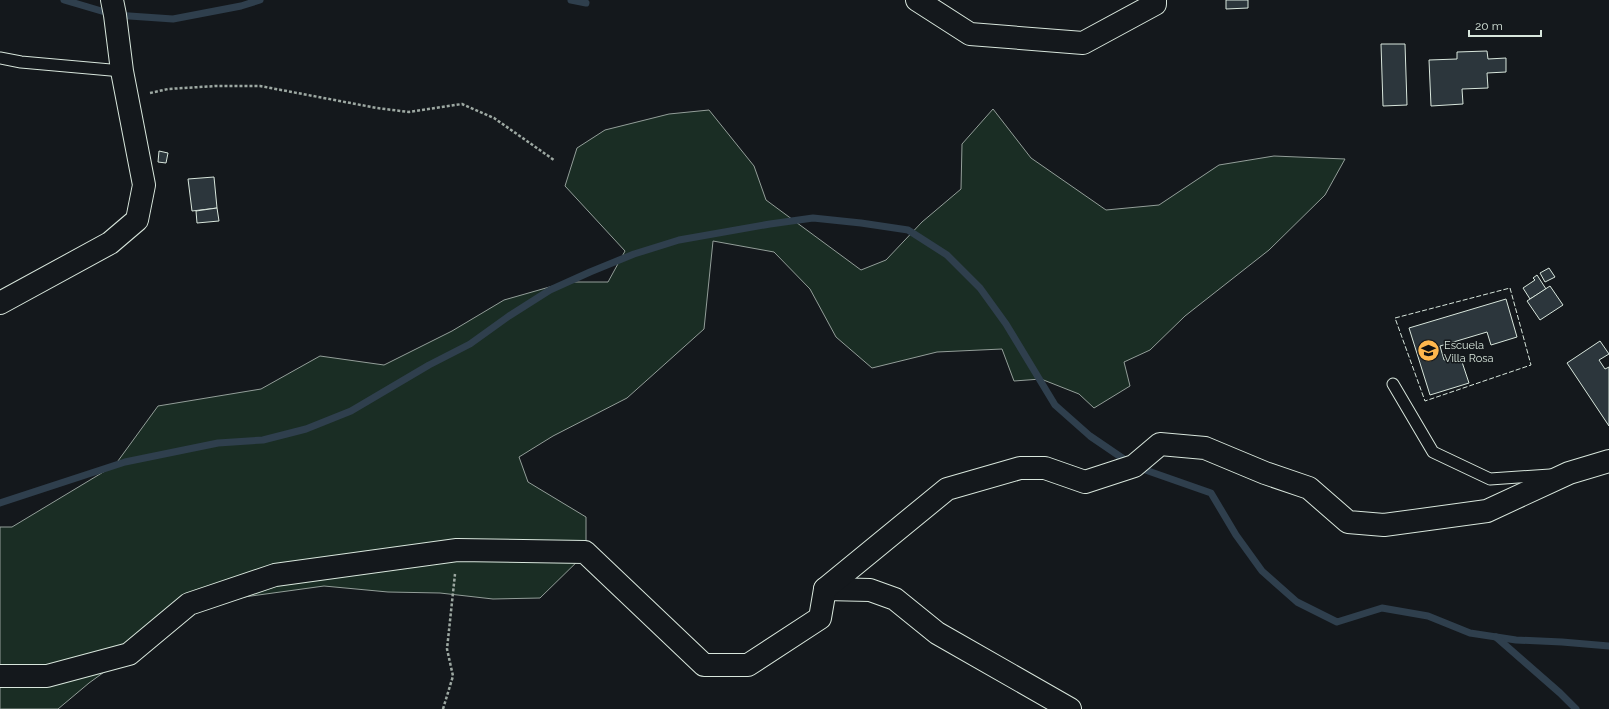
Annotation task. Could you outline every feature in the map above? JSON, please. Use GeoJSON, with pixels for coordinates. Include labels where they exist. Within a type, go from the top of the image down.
{"type":"FeatureCollection","features":[{"type":"Feature","properties":{"kind":"street"},"geometry":{"type":"LineString","coordinates":[[0,303],[110,243],[137,220],[144,185],[122,71],[116,15],[112,0]]}},
{"type":"Feature","properties":{"kind":"street"},"geometry":{"type":"LineString","coordinates":[[917,0],[970,34],[1082,43],[1155,4],[1155,0]]}},
{"type":"Feature","properties":{"kind":"street"},"geometry":{"type":"LineString","coordinates":[[0,676],[47,676],[129,654],[189,604],[275,575],[457,550],[585,552],[704,665],[748,665],[820,618],[825,589],[947,489],[1020,468],[1045,468],[1085,482],[1134,466],[1160,444],[1205,448],[1265,473],[1309,488],[1348,522],[1384,525],[1487,511],[1569,473],[1609,461]]}},
{"type":"Feature","properties":{"kind":"street"},"geometry":{"type":"LineString","coordinates":[[825,589],[870,590],[895,599],[938,633],[1070,709]]}},
{"type":"Feature","properties":{"kind":"lane"},"geometry":{"type":"LineString","coordinates":[[0,58],[21,62],[122,71]]}},
{"type":"Feature","properties":{"kind":"lane"},"geometry":{"type":"LineString","coordinates":[[1393,384],[1433,452],[1490,479],[1569,473]]}},
{"type":"Feature","properties":{"kind":"path"},"geometry":{"type":"LineString","coordinates":[[128,96],[168,89],[260,86],[378,108],[409,112],[462,104],[494,118],[554,160]]}},
{"type":"Feature","properties":{"kind":"path"},"geometry":{"type":"LineString","coordinates":[[443,709],[453,676],[447,649],[457,550]]}},
{"type":"Feature","properties":{"kind":"green space"},"geometry":{"type":"Polygon","coordinates":[[[993,109],[1031,158],[1106,210],[1159,205],[1219,165],[1274,156],[1345,159],[1325,195],[1269,250],[1185,316],[1150,350],[1124,362],[1130,386],[1094,408],[1079,394],[1041,379],[1014,381],[1002,349],[937,352],[872,368],[836,337],[810,289],[774,252],[713,241],[704,329],[627,398],[553,436],[519,457],[528,482],[586,517],[586,553],[540,598],[493,599],[440,593],[388,592],[324,586],[244,597],[180,617],[89,683],[58,709],[0,709],[0,527],[12,527],[115,465],[158,406],[261,389],[320,356],[384,365],[452,331],[504,300],[567,282],[608,282],[625,251],[565,186],[577,148],[605,130],[669,114],[709,110],[754,166],[766,200],[861,270],[886,260],[922,222],[961,189],[962,144],[993,109]]]}},
{"type":"Feature","properties":{"kind":"building"},"geometry":{"type":"Polygon","coordinates":[[[1226,0],[1248,0],[1248,8],[1226,9],[1226,0]]]}},
{"type":"Feature","properties":{"kind":"building"},"geometry":{"type":"Polygon","coordinates":[[[1381,44],[1405,44],[1407,105],[1383,106],[1381,44]]]}},
{"type":"Feature","properties":{"kind":"building"},"geometry":{"type":"Polygon","coordinates":[[[1487,51],[1488,59],[1506,58],[1506,72],[1487,73],[1488,88],[1462,89],[1463,104],[1431,106],[1429,60],[1457,59],[1457,52],[1487,51]]]}},
{"type":"Feature","properties":{"kind":"building"},"geometry":{"type":"Polygon","coordinates":[[[159,151],[168,153],[166,163],[158,162],[159,151]]]}},
{"type":"Feature","properties":{"kind":"building"},"geometry":{"type":"Polygon","coordinates":[[[214,177],[217,208],[192,211],[188,179],[214,177]]]}},
{"type":"Feature","properties":{"kind":"building"},"geometry":{"type":"Polygon","coordinates":[[[217,208],[219,221],[197,223],[196,211],[217,208]]]}},
{"type":"Feature","properties":{"kind":"building"},"geometry":{"type":"Polygon","coordinates":[[[1549,268],[1555,277],[1545,282],[1540,273],[1549,268]]]}},
{"type":"Feature","properties":{"kind":"building"},"geometry":{"type":"Polygon","coordinates":[[[1537,275],[1546,289],[1530,299],[1523,288],[1535,280],[1533,278],[1537,275]]]}},
{"type":"Feature","properties":{"kind":"building"},"geometry":{"type":"Polygon","coordinates":[[[1550,286],[1563,305],[1540,320],[1527,301],[1550,286]]]}},
{"type":"Feature","properties":{"kind":"building","name":"Escuela Villa Rosa"},"geometry":{"type":"Polygon","coordinates":[[[1506,299],[1517,337],[1491,345],[1487,332],[1440,346],[1444,360],[1460,356],[1469,383],[1430,395],[1409,328],[1506,299]]]}},
{"type":"Feature","properties":{"kind":"building"},"geometry":{"type":"Polygon","coordinates":[[[1600,341],[1609,354],[1599,360],[1605,369],[1609,367],[1609,426],[1567,363],[1600,341]]]}},
{"type":"Feature","properties":{"kind":"waterway"},"geometry":{"type":"LineString","coordinates":[[64,0],[115,15],[173,19],[241,6],[260,0]]}},
{"type":"Feature","properties":{"kind":"waterway"},"geometry":{"type":"LineString","coordinates":[[571,0],[586,3]]}},
{"type":"Feature","properties":{"kind":"waterway"},"geometry":{"type":"LineString","coordinates":[[0,503],[125,462],[218,443],[263,440],[306,429],[351,411],[429,365],[470,344],[509,316],[550,290],[590,272],[634,254],[679,240],[813,218],[908,230],[947,255],[980,288],[1006,324],[1055,405],[1090,436],[1134,466],[1211,493],[1236,535],[1262,571],[1297,602],[1337,622],[1382,608],[1428,616],[1470,633],[1516,640],[1609,646]]}},
{"type":"Feature","properties":{"kind":"waterway"},"geometry":{"type":"LineString","coordinates":[[1496,637],[1576,709]]}},
{"type":"Feature","properties":{"kind":"fence"},"geometry":{"type":"LineString","coordinates":[[1510,288],[1531,365],[1425,401],[1395,318],[1510,288]]}},
{"type":"Feature","properties":{"kind":"place","name":"Escuela Villa Rosa"},"geometry":{"type":"Point","coordinates":[1429,351]}}]}
